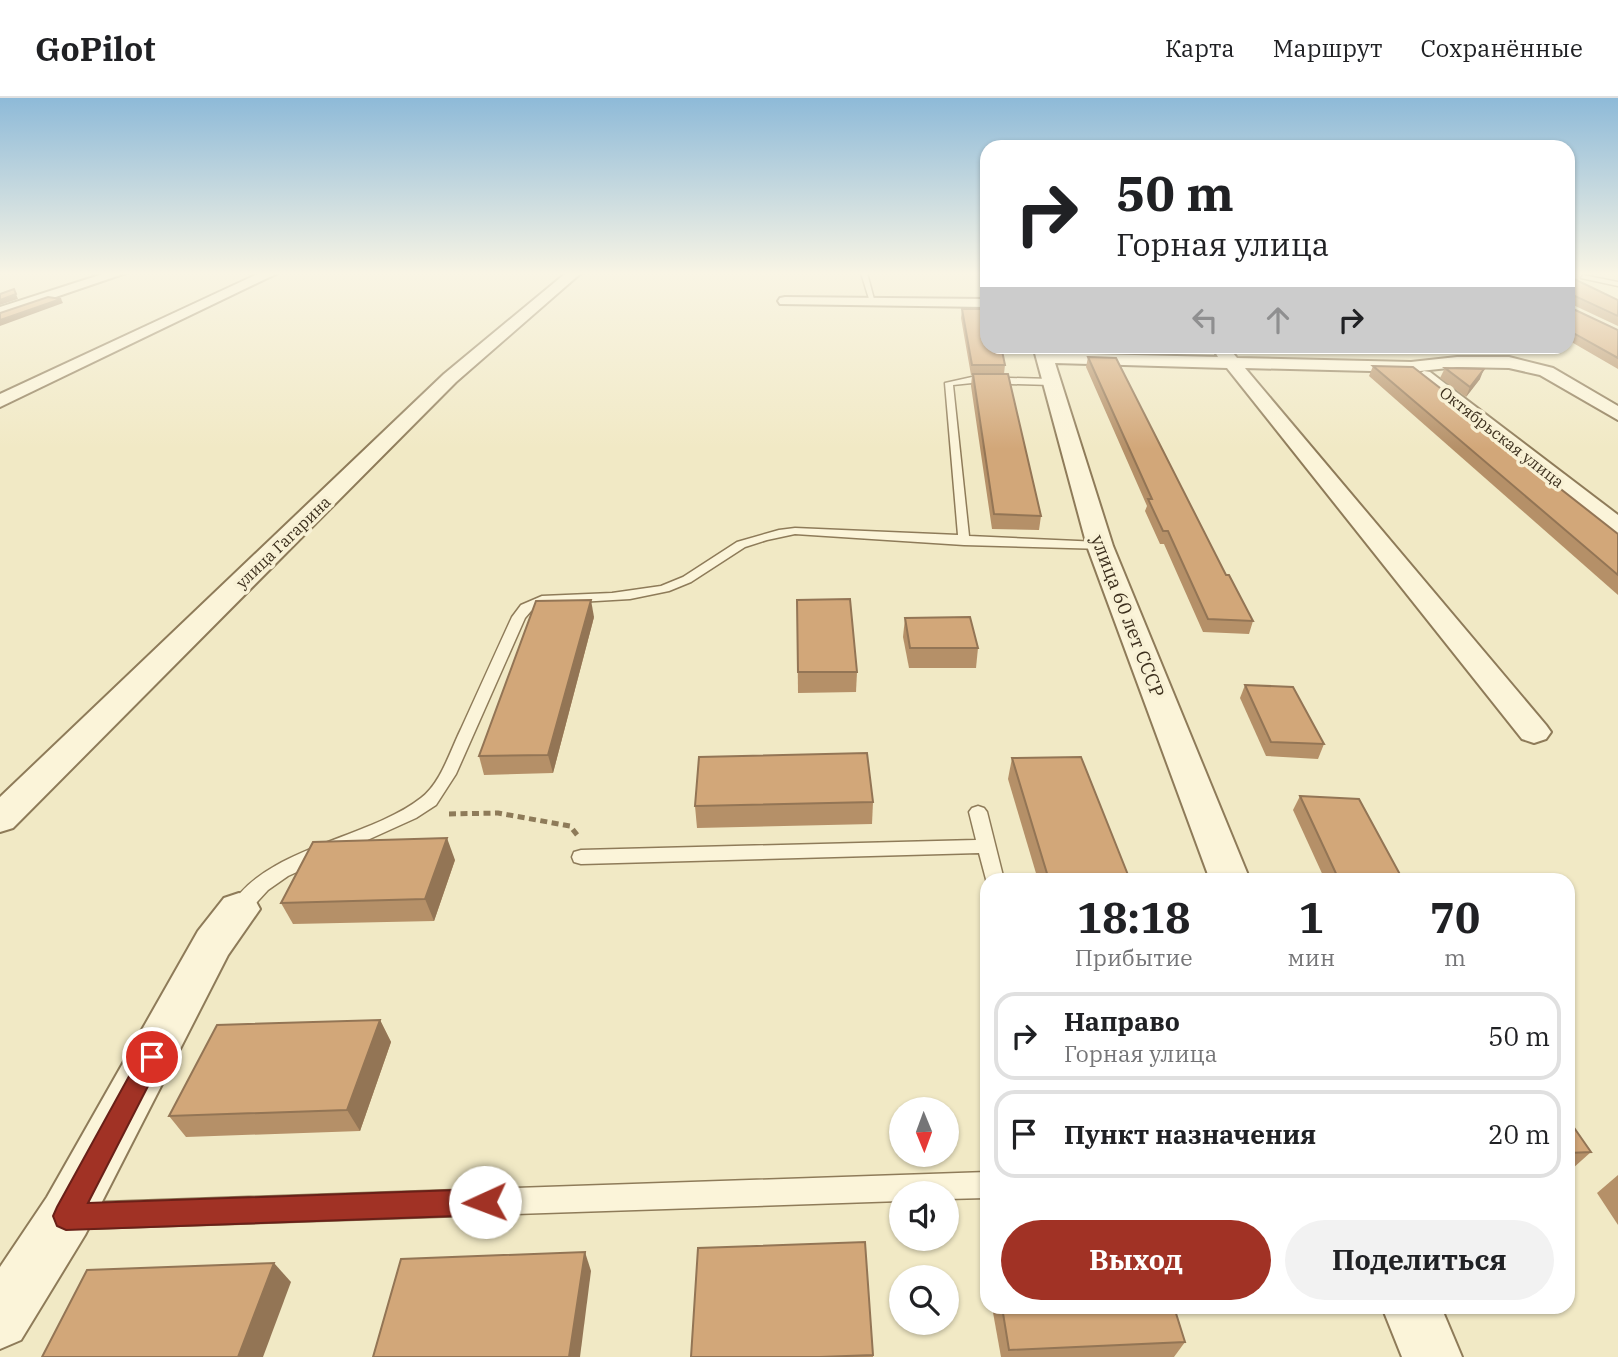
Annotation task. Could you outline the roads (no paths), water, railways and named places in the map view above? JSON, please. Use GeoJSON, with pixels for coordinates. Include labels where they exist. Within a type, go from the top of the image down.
{"type":"FeatureCollection","features":[{"type":"Feature","properties":{"kind":"street"},"geometry":{"type":"LineString","coordinates":[[0,401],[147,332]]}},
{"type":"Feature","properties":{"kind":"street","name":"улица Гагарина"},"geometry":{"type":"LineString","coordinates":[[0,819],[450,378],[505,332]]}},
{"type":"Feature","properties":{"kind":"street"},"geometry":{"type":"LineString","coordinates":[[1224,354],[1534,732]]}},
{"type":"Feature","properties":{"kind":"street"},"geometry":{"type":"LineString","coordinates":[[1046,362],[1224,354],[1411,367],[1476,362],[1537,368]]}},
{"type":"Feature","properties":{"kind":"street","name":"Октябрьская улица"},"geometry":{"type":"LineString","coordinates":[[1395,354],[1618,527]]}},
{"type":"Feature","properties":{"kind":"street"},"geometry":{"type":"LineString","coordinates":[[1516,354],[1618,414]]}},
{"type":"Feature","properties":{"kind":"street","name":"улица 60 лет СССР"},"geometry":{"type":"LineString","coordinates":[[1046,362],[1100,546],[1227,873]]}},
{"type":"Feature","properties":{"kind":"street"},"geometry":{"type":"LineString","coordinates":[[0,1319],[66,1216],[212,943],[239,909]]}},
{"type":"Feature","properties":{"kind":"street"},"geometry":{"type":"LineString","coordinates":[[1414,1314],[1432,1357]]}},
{"type":"Feature","properties":{"kind":"lane"},"geometry":{"type":"LineString","coordinates":[[964,541],[949,383],[1046,362]]}},
{"type":"Feature","properties":{"kind":"lane"},"geometry":{"type":"LineString","coordinates":[[239,909],[261,885],[281,870],[410,814],[430,801],[440,789],[519,617],[532,603],[643,593],[666,588],[681,583],[733,548],[774,534],[795,531],[1100,546]]}},
{"type":"Feature","properties":{"kind":"lane"},"geometry":{"type":"LineString","coordinates":[[978,812],[993,873]]}},
{"type":"Feature","properties":{"kind":"lane"},"geometry":{"type":"LineString","coordinates":[[581,857],[987,846]]}},
{"type":"Feature","properties":{"kind":"lane"},"geometry":{"type":"LineString","coordinates":[[66,1216],[980,1185]]}}]}
